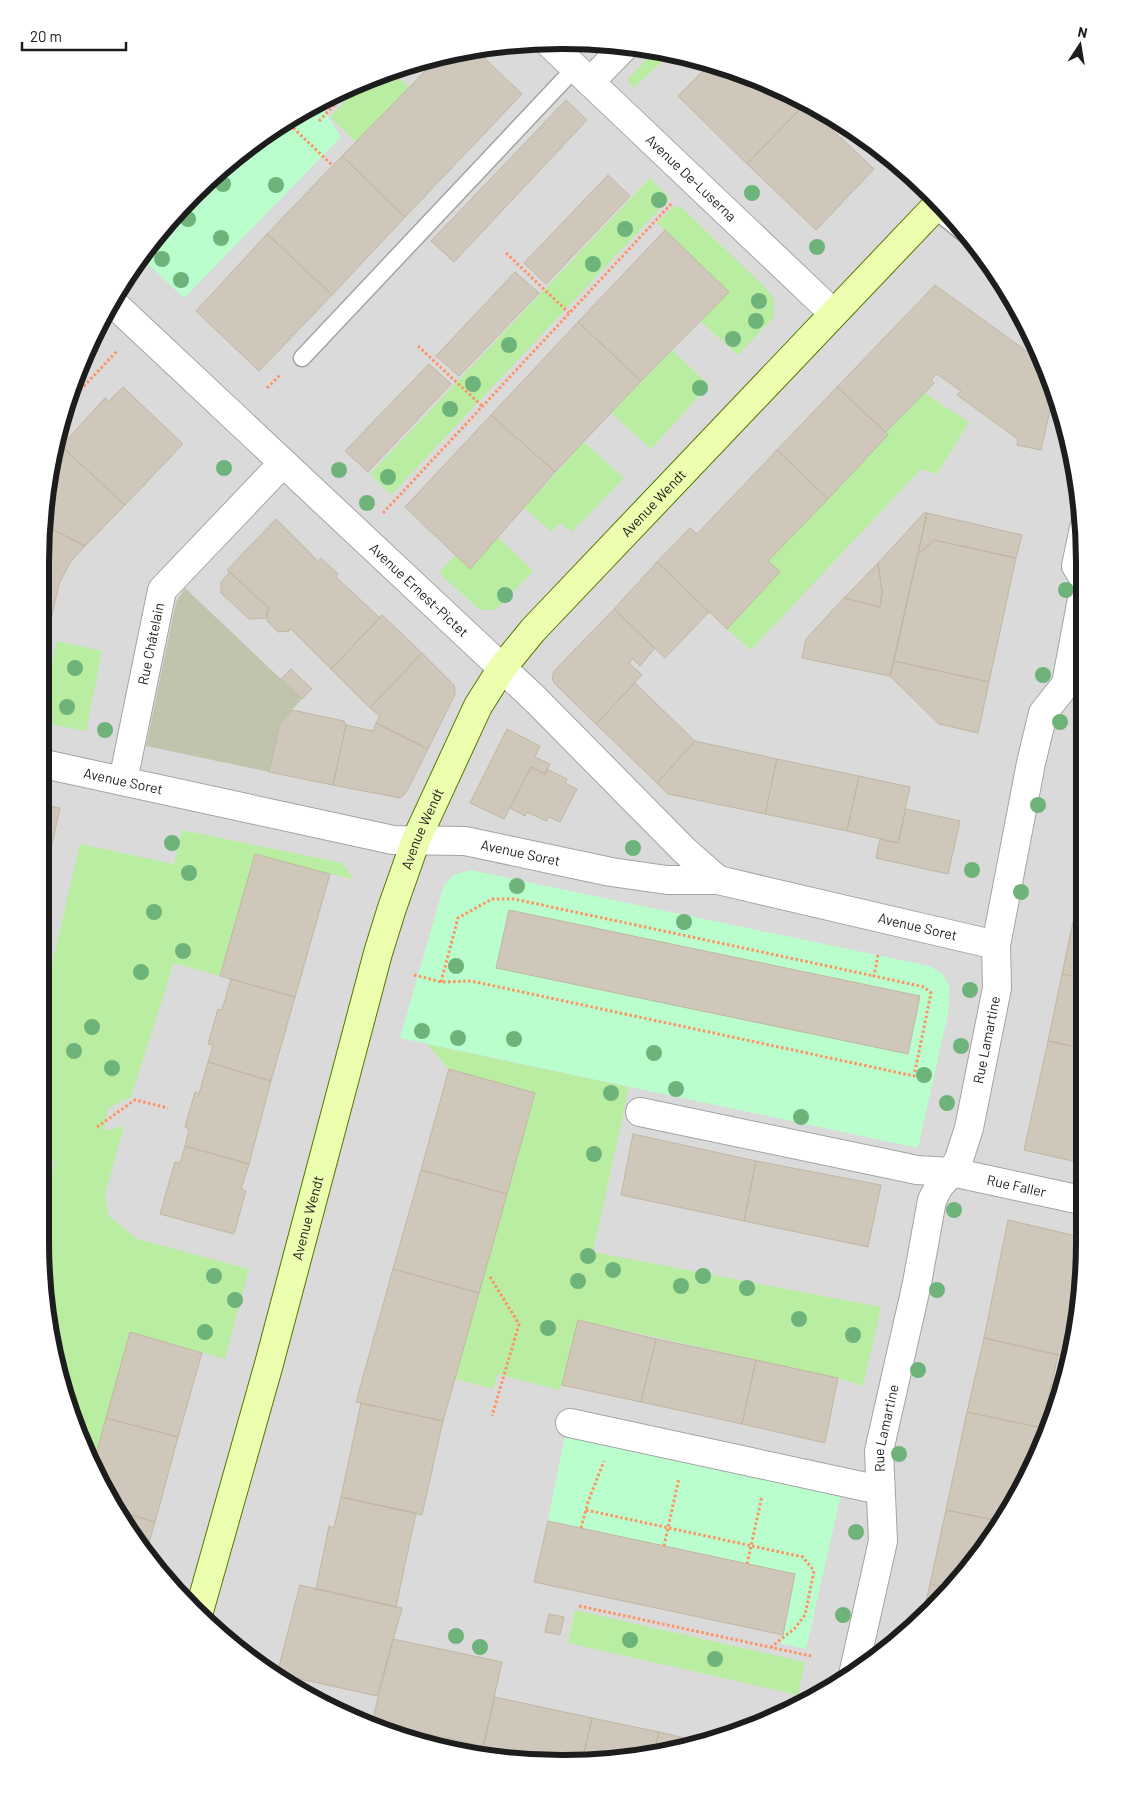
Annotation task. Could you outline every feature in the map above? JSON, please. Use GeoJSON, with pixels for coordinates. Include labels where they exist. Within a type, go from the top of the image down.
{"type":"FeatureCollection","features":[{"type":"Feature","properties":{"kind":"main road","name":"Avenue Wendt"},"geometry":{"type":"LineString","coordinates":[[201,1607],[269,1364],[378,953],[416,840],[478,706],[502,668],[532,630],[934,208]]}},
{"type":"Feature","properties":{"kind":"street","name":"Avenue De-Luserna"},"geometry":{"type":"LineString","coordinates":[[556,49],[833,313]]}},
{"type":"Feature","properties":{"kind":"street"},"geometry":{"type":"LineString","coordinates":[[583,75],[617,52]]}},
{"type":"Feature","properties":{"kind":"street","name":"Avenue Ernest-Pictet"},"geometry":{"type":"LineString","coordinates":[[117,307],[535,699],[685,851],[718,880]]}},
{"type":"Feature","properties":{"kind":"street","name":"Rue Châtelain"},"geometry":{"type":"LineString","coordinates":[[123,781],[162,590],[283,463]]}},
{"type":"Feature","properties":{"kind":"street","name":"Rue Lamartine"},"geometry":{"type":"LineString","coordinates":[[856,1663],[882,1541],[879,1451],[932,1200],[940,1185],[952,1172],[959,1159],[968,1128],[997,988],[996,944],[1022,808],[1043,713],[1066,684],[1076,631]]}},
{"type":"Feature","properties":{"kind":"street","name":"Avenue Soret"},"geometry":{"type":"LineString","coordinates":[[49,765],[393,840],[465,841],[611,872],[667,880],[718,880],[996,944]]}},
{"type":"Feature","properties":{"kind":"street","name":"Rue Faller"},"geometry":{"type":"LineString","coordinates":[[640,1112],[917,1170],[952,1172],[1006,1182],[1076,1199]]}},
{"type":"Feature","properties":{"kind":"street","name":"Rue Lamartine"},"geometry":{"type":"LineString","coordinates":[[570,1422],[880,1490]]}},
{"type":"Feature","properties":{"kind":"lane"},"geometry":{"type":"LineString","coordinates":[[302,358],[583,75]]}},
{"type":"Feature","properties":{"kind":"path"},"geometry":{"type":"LineString","coordinates":[[319,121],[338,101]]}},
{"type":"Feature","properties":{"kind":"path"},"geometry":{"type":"LineString","coordinates":[[292,126],[333,166]]}},
{"type":"Feature","properties":{"kind":"path"},"geometry":{"type":"LineString","coordinates":[[382,514],[676,198]]}},
{"type":"Feature","properties":{"kind":"path"},"geometry":{"type":"LineString","coordinates":[[506,253],[569,313]]}},
{"type":"Feature","properties":{"kind":"path"},"geometry":{"type":"LineString","coordinates":[[418,346],[483,407]]}},
{"type":"Feature","properties":{"kind":"path"},"geometry":{"type":"LineString","coordinates":[[78,393],[119,349]]}},
{"type":"Feature","properties":{"kind":"path"},"geometry":{"type":"LineString","coordinates":[[414,975],[441,982],[471,982],[914,1076],[931,993],[924,987],[514,899],[492,899],[458,918],[441,982]]}},
{"type":"Feature","properties":{"kind":"path"},"geometry":{"type":"LineString","coordinates":[[874,976],[878,955]]}},
{"type":"Feature","properties":{"kind":"path"},"geometry":{"type":"LineString","coordinates":[[97,1127],[135,1100],[168,1108]]}},
{"type":"Feature","properties":{"kind":"path"},"geometry":{"type":"LineString","coordinates":[[490,1277],[519,1324],[492,1416]]}},
{"type":"Feature","properties":{"kind":"path"},"geometry":{"type":"LineString","coordinates":[[581,1528],[604,1464],[605,1431]]}},
{"type":"Feature","properties":{"kind":"path"},"geometry":{"type":"LineString","coordinates":[[664,1546],[685,1448]]}},
{"type":"Feature","properties":{"kind":"path"},"geometry":{"type":"LineString","coordinates":[[747,1564],[769,1466]]}},
{"type":"Feature","properties":{"kind":"path"},"geometry":{"type":"LineString","coordinates":[[586,1510],[803,1557],[814,1571],[805,1615],[795,1628],[770,1648]]}},
{"type":"Feature","properties":{"kind":"path"},"geometry":{"type":"LineString","coordinates":[[579,1606],[811,1656]]}},
{"type":"Feature","properties":{"kind":"shaded area"},"geometry":{"type":"Polygon","coordinates":[[[562,49],[630,53],[663,59],[695,66],[759,88],[790,102],[848,135],[901,176],[926,199],[949,224],[990,277],[1023,335],[1049,397],[1059,430],[1072,495],[1076,562],[1075,1275],[1072,1309],[1066,1342],[1049,1407],[1023,1469],[990,1527],[949,1580],[926,1605],[875,1649],[848,1669],[790,1702],[728,1728],[663,1745],[630,1751],[596,1754],[562,1755],[495,1751],[430,1738],[366,1716],[335,1702],[277,1669],[224,1628],[176,1580],[135,1527],[102,1469],[88,1438],[66,1374],[53,1309],[50,1275],[50,529],[53,495],[59,462],[76,397],[102,335],[135,277],[176,224],[199,199],[224,176],[277,135],[335,102],[366,88],[430,66],[462,59],[495,53],[562,49]]]}},
{"type":"Feature","properties":{"kind":"shaded area"},"geometry":{"type":"Polygon","coordinates":[[[185,588],[302,699],[280,723],[269,772],[146,746],[176,602],[185,588]]]}},
{"type":"Feature","properties":{"kind":"green space"},"geometry":{"type":"Polygon","coordinates":[[[649,56],[664,59],[634,88],[627,80],[649,56]]]}},
{"type":"Feature","properties":{"kind":"green space"},"geometry":{"type":"Polygon","coordinates":[[[397,76],[409,87],[356,142],[330,117],[351,95],[397,76]]]}},
{"type":"Feature","properties":{"kind":"green space"},"geometry":{"type":"Polygon","coordinates":[[[324,108],[341,137],[184,298],[146,262],[176,224],[224,176],[277,135],[324,108]]]}},
{"type":"Feature","properties":{"kind":"green space"},"geometry":{"type":"Polygon","coordinates":[[[650,178],[670,198],[391,495],[370,474],[650,178]]]}},
{"type":"Feature","properties":{"kind":"green space"},"geometry":{"type":"Polygon","coordinates":[[[673,207],[681,207],[768,290],[774,300],[774,317],[738,355],[700,321],[729,292],[657,223],[673,207]]]}},
{"type":"Feature","properties":{"kind":"green space"},"geometry":{"type":"Polygon","coordinates":[[[672,350],[709,385],[651,449],[611,413],[672,350]]]}},
{"type":"Feature","properties":{"kind":"green space"},"geometry":{"type":"Polygon","coordinates":[[[924,393],[969,422],[937,474],[921,469],[751,650],[727,629],[780,572],[768,561],[888,435],[886,432],[924,393]]]}},
{"type":"Feature","properties":{"kind":"green space"},"geometry":{"type":"Polygon","coordinates":[[[584,442],[624,478],[572,532],[560,523],[552,532],[524,508],[584,442]]]}},
{"type":"Feature","properties":{"kind":"green space"},"geometry":{"type":"Polygon","coordinates":[[[498,537],[533,571],[496,610],[480,610],[439,573],[455,555],[470,569],[498,537]]]}},
{"type":"Feature","properties":{"kind":"green space"},"geometry":{"type":"Polygon","coordinates":[[[57,641],[102,651],[86,731],[49,724],[49,678],[57,641]]]}},
{"type":"Feature","properties":{"kind":"green space"},"geometry":{"type":"Polygon","coordinates":[[[182,830],[342,863],[354,879],[330,874],[220,976],[174,963],[131,1097],[108,1108],[104,1131],[124,1126],[105,1194],[109,1216],[137,1239],[249,1269],[225,1359],[130,1332],[96,1455],[76,1407],[66,1374],[53,1309],[50,1275],[49,1187],[55,1161],[49,1159],[49,977],[80,844],[174,864],[182,830]]]}},
{"type":"Feature","properties":{"kind":"green space"},"geometry":{"type":"Polygon","coordinates":[[[470,870],[929,966],[942,973],[950,987],[948,1014],[918,1148],[400,1038],[444,885],[453,875],[470,870]]]}},
{"type":"Feature","properties":{"kind":"green space"},"geometry":{"type":"Polygon","coordinates":[[[427,1044],[629,1087],[593,1252],[881,1307],[863,1386],[838,1378],[579,1320],[562,1385],[558,1390],[498,1374],[493,1389],[455,1379],[535,1093],[449,1069],[427,1044]]]}},
{"type":"Feature","properties":{"kind":"green space"},"geometry":{"type":"Polygon","coordinates":[[[566,1430],[842,1490],[806,1649],[780,1643],[795,1574],[548,1521],[566,1430]]]}},
{"type":"Feature","properties":{"kind":"green space"},"geometry":{"type":"Polygon","coordinates":[[[575,1610],[805,1662],[798,1695],[568,1643],[575,1610]]]}},
{"type":"Feature","properties":{"kind":"building"},"geometry":{"type":"Polygon","coordinates":[[[482,55],[522,94],[405,217],[342,156],[430,66],[482,55]]]}},
{"type":"Feature","properties":{"kind":"building"},"geometry":{"type":"Polygon","coordinates":[[[705,69],[759,88],[801,108],[747,164],[678,96],[705,69]]]}},
{"type":"Feature","properties":{"kind":"building"},"geometry":{"type":"Polygon","coordinates":[[[566,100],[587,120],[454,262],[431,241],[566,100]]]}},
{"type":"Feature","properties":{"kind":"building"},"geometry":{"type":"Polygon","coordinates":[[[801,108],[821,119],[874,169],[816,230],[747,164],[801,108]]]}},
{"type":"Feature","properties":{"kind":"building"},"geometry":{"type":"Polygon","coordinates":[[[342,156],[405,217],[332,295],[267,234],[342,156]]]}},
{"type":"Feature","properties":{"kind":"building"},"geometry":{"type":"Polygon","coordinates":[[[608,175],[630,196],[546,284],[524,263],[608,175]]]}},
{"type":"Feature","properties":{"kind":"building"},"geometry":{"type":"Polygon","coordinates":[[[665,230],[729,292],[641,381],[578,322],[665,230]]]}},
{"type":"Feature","properties":{"kind":"building"},"geometry":{"type":"Polygon","coordinates":[[[267,234],[332,295],[259,371],[196,311],[267,234]]]}},
{"type":"Feature","properties":{"kind":"building"},"geometry":{"type":"Polygon","coordinates":[[[515,272],[539,293],[459,376],[436,356],[515,272]]]}},
{"type":"Feature","properties":{"kind":"building"},"geometry":{"type":"Polygon","coordinates":[[[935,285],[1032,355],[1051,405],[1041,450],[1017,445],[1018,439],[957,395],[961,391],[937,374],[931,380],[934,383],[886,432],[837,387],[935,285]]]}},
{"type":"Feature","properties":{"kind":"building"},"geometry":{"type":"Polygon","coordinates":[[[578,322],[641,381],[555,472],[491,415],[578,322]]]}},
{"type":"Feature","properties":{"kind":"building"},"geometry":{"type":"Polygon","coordinates":[[[429,364],[451,384],[368,472],[345,451],[429,364]]]}},
{"type":"Feature","properties":{"kind":"building"},"geometry":{"type":"Polygon","coordinates":[[[123,387],[183,444],[125,505],[62,447],[63,444],[105,398],[109,401],[123,387]]]}},
{"type":"Feature","properties":{"kind":"building"},"geometry":{"type":"Polygon","coordinates":[[[837,387],[888,435],[828,499],[777,450],[837,387]]]}},
{"type":"Feature","properties":{"kind":"building"},"geometry":{"type":"Polygon","coordinates":[[[491,415],[555,472],[470,569],[405,507],[491,415]]]}},
{"type":"Feature","properties":{"kind":"building"},"geometry":{"type":"Polygon","coordinates":[[[62,447],[125,505],[85,546],[50,528],[53,495],[62,447]]]}},
{"type":"Feature","properties":{"kind":"building"},"geometry":{"type":"Polygon","coordinates":[[[777,450],[828,499],[768,561],[780,572],[727,629],[657,562],[690,528],[697,534],[777,450]]]}},
{"type":"Feature","properties":{"kind":"building"},"geometry":{"type":"Polygon","coordinates":[[[924,513],[927,513],[890,676],[802,658],[806,639],[844,598],[880,607],[882,592],[878,563],[924,513]]]}},
{"type":"Feature","properties":{"kind":"building"},"geometry":{"type":"Polygon","coordinates":[[[927,513],[1022,535],[1016,558],[934,540],[918,554],[927,513]]]}},
{"type":"Feature","properties":{"kind":"building"},"geometry":{"type":"Polygon","coordinates":[[[276,519],[318,561],[321,558],[338,574],[336,577],[380,618],[331,669],[291,629],[278,632],[267,621],[267,611],[269,608],[227,570],[276,519]]]}},
{"type":"Feature","properties":{"kind":"building"},"geometry":{"type":"Polygon","coordinates":[[[50,528],[85,546],[71,561],[59,584],[49,629],[50,528]]]}},
{"type":"Feature","properties":{"kind":"building"},"geometry":{"type":"Polygon","coordinates":[[[934,540],[1016,558],[989,682],[894,661],[918,554],[934,540]]]}},
{"type":"Feature","properties":{"kind":"building"},"geometry":{"type":"Polygon","coordinates":[[[657,562],[709,612],[665,658],[614,609],[657,562]]]}},
{"type":"Feature","properties":{"kind":"building"},"geometry":{"type":"Polygon","coordinates":[[[878,563],[882,592],[880,607],[844,598],[878,563]]]}},
{"type":"Feature","properties":{"kind":"building"},"geometry":{"type":"Polygon","coordinates":[[[230,572],[269,608],[267,618],[249,619],[221,593],[221,582],[230,572]]]}},
{"type":"Feature","properties":{"kind":"building"},"geometry":{"type":"Polygon","coordinates":[[[614,609],[655,648],[640,666],[633,659],[629,663],[642,675],[596,724],[554,683],[552,677],[554,671],[614,609]]]}},
{"type":"Feature","properties":{"kind":"building"},"geometry":{"type":"Polygon","coordinates":[[[382,615],[422,653],[370,708],[331,669],[382,615]]]}},
{"type":"Feature","properties":{"kind":"building"},"geometry":{"type":"Polygon","coordinates":[[[422,653],[454,685],[455,689],[455,694],[428,749],[376,723],[380,716],[370,708],[422,653]]]}},
{"type":"Feature","properties":{"kind":"building"},"geometry":{"type":"Polygon","coordinates":[[[894,661],[989,682],[978,733],[939,724],[890,676],[894,661]]]}},
{"type":"Feature","properties":{"kind":"building"},"geometry":{"type":"Polygon","coordinates":[[[291,669],[312,689],[302,699],[281,679],[291,669]]]}},
{"type":"Feature","properties":{"kind":"building"},"geometry":{"type":"Polygon","coordinates":[[[635,683],[695,741],[657,783],[596,724],[635,683]]]}},
{"type":"Feature","properties":{"kind":"building"},"geometry":{"type":"Polygon","coordinates":[[[292,710],[344,721],[346,725],[333,785],[269,772],[280,723],[292,710]]]}},
{"type":"Feature","properties":{"kind":"building"},"geometry":{"type":"Polygon","coordinates":[[[376,723],[428,749],[406,793],[400,798],[333,785],[346,725],[373,731],[376,723]]]}},
{"type":"Feature","properties":{"kind":"building"},"geometry":{"type":"Polygon","coordinates":[[[507,729],[540,746],[535,757],[550,764],[545,774],[531,767],[504,819],[470,803],[507,729]]]}},
{"type":"Feature","properties":{"kind":"building"},"geometry":{"type":"Polygon","coordinates":[[[695,741],[777,759],[765,814],[668,794],[657,783],[695,741]]]}},
{"type":"Feature","properties":{"kind":"building"},"geometry":{"type":"Polygon","coordinates":[[[777,759],[859,776],[847,831],[765,814],[777,759]]]}},
{"type":"Feature","properties":{"kind":"building"},"geometry":{"type":"Polygon","coordinates":[[[531,767],[545,774],[547,769],[567,779],[565,783],[577,789],[560,822],[549,817],[546,821],[527,812],[525,816],[510,808],[531,767]]]}},
{"type":"Feature","properties":{"kind":"building"},"geometry":{"type":"Polygon","coordinates":[[[859,776],[910,787],[898,843],[847,831],[859,776]]]}},
{"type":"Feature","properties":{"kind":"building"},"geometry":{"type":"Polygon","coordinates":[[[49,806],[60,808],[49,858],[49,806]]]}},
{"type":"Feature","properties":{"kind":"building"},"geometry":{"type":"Polygon","coordinates":[[[906,809],[960,821],[948,874],[876,858],[880,839],[898,843],[906,809]]]}},
{"type":"Feature","properties":{"kind":"building"},"geometry":{"type":"Polygon","coordinates":[[[255,854],[330,874],[295,997],[220,976],[255,854]]]}},
{"type":"Feature","properties":{"kind":"building"},"geometry":{"type":"Polygon","coordinates":[[[1076,908],[1076,977],[1062,974],[1076,908]]]}},
{"type":"Feature","properties":{"kind":"building"},"geometry":{"type":"Polygon","coordinates":[[[509,910],[920,996],[908,1054],[496,968],[509,910]]]}},
{"type":"Feature","properties":{"kind":"building"},"geometry":{"type":"Polygon","coordinates":[[[1062,974],[1076,977],[1076,1047],[1048,1041],[1062,974]]]}},
{"type":"Feature","properties":{"kind":"building"},"geometry":{"type":"Polygon","coordinates":[[[231,979],[295,997],[271,1081],[208,1062],[213,1045],[208,1044],[218,1009],[222,1010],[231,979]]]}},
{"type":"Feature","properties":{"kind":"building"},"geometry":{"type":"Polygon","coordinates":[[[1048,1041],[1076,1047],[1076,1162],[1024,1150],[1048,1041]]]}},
{"type":"Feature","properties":{"kind":"building"},"geometry":{"type":"Polygon","coordinates":[[[208,1062],[271,1081],[249,1164],[185,1146],[189,1129],[185,1127],[195,1092],[199,1094],[208,1062]]]}},
{"type":"Feature","properties":{"kind":"building"},"geometry":{"type":"Polygon","coordinates":[[[449,1069],[535,1093],[507,1194],[421,1170],[449,1069]]]}},
{"type":"Feature","properties":{"kind":"building"},"geometry":{"type":"Polygon","coordinates":[[[633,1134],[756,1161],[744,1221],[621,1195],[633,1134]]]}},
{"type":"Feature","properties":{"kind":"building"},"geometry":{"type":"Polygon","coordinates":[[[185,1146],[249,1164],[241,1189],[246,1191],[234,1234],[160,1214],[175,1162],[180,1163],[185,1146]]]}},
{"type":"Feature","properties":{"kind":"building"},"geometry":{"type":"Polygon","coordinates":[[[756,1161],[881,1185],[868,1247],[744,1221],[756,1161]]]}},
{"type":"Feature","properties":{"kind":"building"},"geometry":{"type":"Polygon","coordinates":[[[421,1170],[507,1194],[479,1293],[393,1269],[421,1170]]]}},
{"type":"Feature","properties":{"kind":"building"},"geometry":{"type":"Polygon","coordinates":[[[1008,1220],[1076,1236],[1072,1309],[1063,1356],[984,1338],[1008,1220]]]}},
{"type":"Feature","properties":{"kind":"building"},"geometry":{"type":"Polygon","coordinates":[[[393,1269],[479,1293],[443,1421],[356,1402],[393,1269]]]}},
{"type":"Feature","properties":{"kind":"building"},"geometry":{"type":"Polygon","coordinates":[[[578,1320],[656,1339],[641,1402],[562,1385],[578,1320]]]}},
{"type":"Feature","properties":{"kind":"building"},"geometry":{"type":"Polygon","coordinates":[[[130,1332],[202,1353],[178,1437],[106,1418],[130,1332]]]}},
{"type":"Feature","properties":{"kind":"building"},"geometry":{"type":"Polygon","coordinates":[[[984,1338],[1058,1355],[1041,1428],[967,1412],[984,1338]]]}},
{"type":"Feature","properties":{"kind":"building"},"geometry":{"type":"Polygon","coordinates":[[[656,1339],[756,1360],[742,1424],[641,1402],[656,1339]]]}},
{"type":"Feature","properties":{"kind":"building"},"geometry":{"type":"Polygon","coordinates":[[[756,1360],[838,1378],[825,1443],[742,1424],[756,1360]]]}},
{"type":"Feature","properties":{"kind":"building"},"geometry":{"type":"Polygon","coordinates":[[[361,1403],[443,1421],[422,1515],[341,1497],[361,1403]]]}},
{"type":"Feature","properties":{"kind":"building"},"geometry":{"type":"Polygon","coordinates":[[[967,1412],[1041,1428],[1023,1469],[994,1520],[946,1510],[967,1412]]]}},
{"type":"Feature","properties":{"kind":"building"},"geometry":{"type":"Polygon","coordinates":[[[106,1418],[178,1437],[155,1522],[127,1514],[96,1455],[106,1418]]]}},
{"type":"Feature","properties":{"kind":"building"},"geometry":{"type":"Polygon","coordinates":[[[341,1497],[416,1513],[396,1607],[316,1589],[329,1526],[334,1528],[341,1497]]]}},
{"type":"Feature","properties":{"kind":"building"},"geometry":{"type":"Polygon","coordinates":[[[946,1510],[994,1520],[970,1554],[942,1587],[930,1584],[946,1510]]]}},
{"type":"Feature","properties":{"kind":"building"},"geometry":{"type":"Polygon","coordinates":[[[127,1514],[155,1522],[148,1545],[127,1514]]]}},
{"type":"Feature","properties":{"kind":"building"},"geometry":{"type":"Polygon","coordinates":[[[548,1521],[795,1574],[783,1635],[534,1582],[548,1521]]]}},
{"type":"Feature","properties":{"kind":"building"},"geometry":{"type":"Polygon","coordinates":[[[930,1584],[942,1587],[926,1605],[925,1606],[930,1584]]]}},
{"type":"Feature","properties":{"kind":"building"},"geometry":{"type":"Polygon","coordinates":[[[300,1585],[402,1608],[377,1696],[291,1677],[278,1670],[300,1585]]]}},
{"type":"Feature","properties":{"kind":"building"},"geometry":{"type":"Polygon","coordinates":[[[549,1614],[564,1617],[560,1635],[545,1632],[549,1614]]]}},
{"type":"Feature","properties":{"kind":"building"},"geometry":{"type":"Polygon","coordinates":[[[393,1639],[502,1662],[483,1746],[394,1727],[373,1719],[393,1639]]]}},
{"type":"Feature","properties":{"kind":"building"},"geometry":{"type":"Polygon","coordinates":[[[495,1697],[592,1718],[584,1754],[529,1754],[483,1749],[495,1697]]]}},
{"type":"Feature","properties":{"kind":"building"},"geometry":{"type":"Polygon","coordinates":[[[592,1718],[659,1732],[656,1746],[630,1751],[584,1754],[592,1718]]]}},
{"type":"Feature","properties":{"kind":"building"},"geometry":{"type":"Polygon","coordinates":[[[659,1732],[690,1739],[663,1745],[656,1746],[659,1732]]]}}]}
